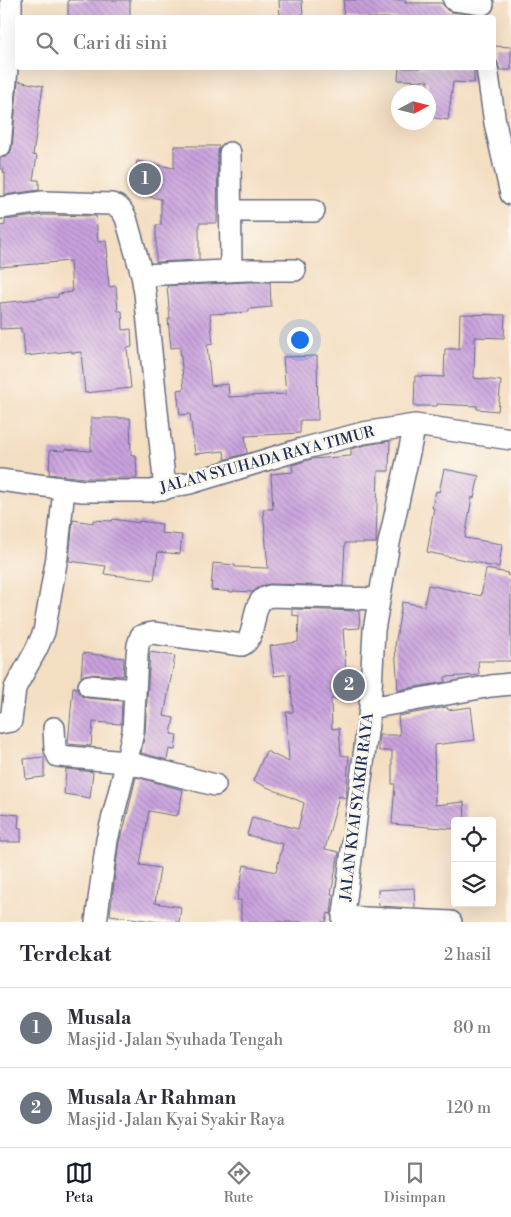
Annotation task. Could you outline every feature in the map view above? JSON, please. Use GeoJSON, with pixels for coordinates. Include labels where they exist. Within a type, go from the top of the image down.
{"type":"FeatureCollection","features":[{"type":"Feature","properties":{"kind":"street"},"geometry":{"type":"LineString","coordinates":[[454,0],[482,7]]}},
{"type":"Feature","properties":{"kind":"street"},"geometry":{"type":"LineString","coordinates":[[0,146],[15,19]]}},
{"type":"Feature","properties":{"kind":"street"},"geometry":{"type":"LineString","coordinates":[[488,70],[503,122],[511,194]]}},
{"type":"Feature","properties":{"kind":"street"},"geometry":{"type":"LineString","coordinates":[[230,153],[231,270]]}},
{"type":"Feature","properties":{"kind":"street"},"geometry":{"type":"LineString","coordinates":[[0,208],[43,202],[111,204],[122,209],[142,275],[145,293],[165,489]]}},
{"type":"Feature","properties":{"kind":"street"},"geometry":{"type":"LineString","coordinates":[[231,210],[314,211]]}},
{"type":"Feature","properties":{"kind":"street"},"geometry":{"type":"LineString","coordinates":[[142,275],[231,270],[295,270]]}},
{"type":"Feature","properties":{"kind":"street","name":"JALAN SYUHADA RAYA TIMUR"},"geometry":{"type":"LineString","coordinates":[[0,480],[83,491],[150,491],[190,483],[302,448],[363,432],[415,426],[511,439]]}},
{"type":"Feature","properties":{"kind":"street","name":"JALAN KYAI SYAKIR RAYA"},"geometry":{"type":"LineString","coordinates":[[343,920],[370,708],[374,630],[389,543],[415,426]]}},
{"type":"Feature","properties":{"kind":"street"},"geometry":{"type":"LineString","coordinates":[[0,723],[11,721],[15,688],[44,632],[57,557],[64,489]]}},
{"type":"Feature","properties":{"kind":"street"},"geometry":{"type":"LineString","coordinates":[[96,922],[107,840],[133,732],[139,639],[144,635],[153,634],[242,645],[246,644],[250,637],[260,602],[270,596],[379,600]]}},
{"type":"Feature","properties":{"kind":"street"},"geometry":{"type":"LineString","coordinates":[[370,708],[490,686],[511,684]]}},
{"type":"Feature","properties":{"kind":"street"},"geometry":{"type":"LineString","coordinates":[[89,686],[135,690]]}},
{"type":"Feature","properties":{"kind":"street"},"geometry":{"type":"LineString","coordinates":[[54,728],[55,749],[58,756],[126,762],[215,785]]}},
{"type":"Feature","properties":{"kind":"street"},"geometry":{"type":"LineString","coordinates":[[343,920],[451,922]]}},
{"type":"Feature","properties":{"kind":"building"},"geometry":{"type":"Polygon","coordinates":[[[68,0],[130,0],[130,15],[68,15],[68,0]]]}},
{"type":"Feature","properties":{"kind":"building"},"geometry":{"type":"Polygon","coordinates":[[[279,0],[302,0],[303,15],[280,15],[279,0]]]}},
{"type":"Feature","properties":{"kind":"building"},"geometry":{"type":"Polygon","coordinates":[[[344,0],[406,0],[405,3],[442,3],[447,10],[452,12],[474,15],[343,15],[344,0]]]}},
{"type":"Feature","properties":{"kind":"building"},"geometry":{"type":"Polygon","coordinates":[[[496,46],[511,47],[511,70],[500,70],[496,46]]]}},
{"type":"Feature","properties":{"kind":"building"},"geometry":{"type":"Polygon","coordinates":[[[399,70],[474,70],[474,83],[453,82],[448,120],[436,118],[436,85],[428,85],[428,81],[398,80],[399,70]]]}},
{"type":"Feature","properties":{"kind":"building"},"geometry":{"type":"Polygon","coordinates":[[[18,81],[43,86],[33,155],[37,156],[33,180],[39,180],[39,190],[5,195],[5,173],[3,172],[4,169],[0,169],[0,158],[10,154],[12,148],[18,81]]]}},
{"type":"Feature","properties":{"kind":"building"},"geometry":{"type":"Polygon","coordinates":[[[174,146],[219,146],[217,223],[199,223],[199,260],[156,262],[156,225],[161,225],[161,199],[131,193],[137,161],[174,168],[174,146]]]}},
{"type":"Feature","properties":{"kind":"building"},"geometry":{"type":"Polygon","coordinates":[[[44,215],[96,216],[98,242],[106,241],[109,287],[116,286],[118,311],[122,311],[123,330],[131,329],[132,347],[127,348],[131,388],[85,393],[81,352],[72,353],[72,351],[25,356],[21,328],[0,329],[0,303],[58,297],[58,294],[72,292],[70,261],[0,267],[0,226],[5,225],[5,220],[44,215]]]}},
{"type":"Feature","properties":{"kind":"building"},"geometry":{"type":"Polygon","coordinates":[[[270,282],[271,307],[249,309],[249,312],[210,314],[213,344],[207,345],[211,386],[228,384],[229,397],[286,394],[283,357],[317,356],[318,420],[300,420],[300,433],[245,436],[247,453],[227,459],[225,459],[224,451],[195,454],[190,414],[180,415],[177,390],[184,389],[180,347],[171,348],[167,286],[270,282]]]}},
{"type":"Feature","properties":{"kind":"building"},"geometry":{"type":"Polygon","coordinates":[[[460,314],[505,315],[504,338],[475,337],[474,378],[501,381],[498,411],[477,409],[477,406],[437,404],[437,406],[414,406],[415,376],[444,377],[445,349],[459,349],[460,314]]]}},
{"type":"Feature","properties":{"kind":"building"},"geometry":{"type":"Polygon","coordinates":[[[91,418],[130,418],[131,455],[136,455],[137,478],[84,478],[49,474],[50,450],[91,451],[91,418]]]}},
{"type":"Feature","properties":{"kind":"building"},"geometry":{"type":"Polygon","coordinates":[[[390,441],[389,471],[378,471],[376,543],[345,543],[343,586],[270,584],[260,586],[253,592],[211,590],[213,563],[235,565],[235,567],[268,568],[263,509],[273,509],[271,474],[293,472],[292,465],[312,459],[351,456],[351,449],[390,441]]]}},
{"type":"Feature","properties":{"kind":"building"},"geometry":{"type":"Polygon","coordinates":[[[444,469],[479,476],[474,498],[472,497],[465,538],[502,544],[499,567],[427,552],[434,508],[432,508],[436,491],[439,492],[444,469]]]}},
{"type":"Feature","properties":{"kind":"building"},"geometry":{"type":"Polygon","coordinates":[[[113,519],[162,524],[161,533],[182,535],[180,554],[158,552],[154,580],[104,574],[106,566],[69,561],[73,520],[93,523],[93,520],[112,521],[113,519]]]}},
{"type":"Feature","properties":{"kind":"building"},"geometry":{"type":"Polygon","coordinates":[[[486,569],[508,573],[507,575],[511,576],[511,661],[478,661],[479,675],[445,677],[445,682],[398,690],[395,646],[402,602],[424,606],[428,585],[481,596],[486,569]]]}},
{"type":"Feature","properties":{"kind":"building"},"geometry":{"type":"Polygon","coordinates":[[[292,609],[359,611],[360,628],[343,629],[346,671],[359,671],[358,698],[331,699],[332,729],[339,728],[341,755],[349,756],[346,798],[339,796],[325,849],[339,852],[331,894],[333,894],[331,914],[328,913],[326,922],[241,922],[241,900],[237,900],[244,865],[276,872],[283,844],[247,835],[252,817],[298,829],[304,803],[253,781],[266,751],[289,762],[286,712],[293,712],[290,674],[274,676],[270,646],[298,642],[299,616],[292,615],[292,609]]]}},
{"type":"Feature","properties":{"kind":"building"},"geometry":{"type":"Polygon","coordinates":[[[150,652],[175,656],[164,716],[174,718],[171,734],[177,735],[175,750],[169,749],[167,760],[141,753],[145,733],[150,652]]]}},
{"type":"Feature","properties":{"kind":"building"},"geometry":{"type":"Polygon","coordinates":[[[83,653],[124,658],[123,676],[90,674],[81,677],[83,653]]]}},
{"type":"Feature","properties":{"kind":"building"},"geometry":{"type":"Polygon","coordinates":[[[73,687],[77,688],[81,696],[87,698],[122,701],[121,724],[93,722],[91,746],[68,744],[73,687]]]}},
{"type":"Feature","properties":{"kind":"building"},"geometry":{"type":"Polygon","coordinates":[[[447,707],[448,710],[471,707],[475,740],[434,745],[435,805],[464,802],[465,817],[451,817],[451,829],[392,824],[395,784],[392,784],[392,751],[379,751],[379,735],[400,735],[398,716],[447,707]]]}},
{"type":"Feature","properties":{"kind":"building"},"geometry":{"type":"Polygon","coordinates":[[[44,757],[44,777],[26,779],[24,759],[44,757]]]}},
{"type":"Feature","properties":{"kind":"building"},"geometry":{"type":"Polygon","coordinates":[[[66,769],[93,772],[90,798],[64,794],[66,769]]]}},
{"type":"Feature","properties":{"kind":"building"},"geometry":{"type":"Polygon","coordinates":[[[136,777],[183,790],[178,815],[149,811],[140,865],[160,868],[155,903],[181,907],[179,922],[159,922],[110,915],[119,842],[136,777]]]}},
{"type":"Feature","properties":{"kind":"building"},"geometry":{"type":"Polygon","coordinates":[[[0,813],[19,815],[18,828],[21,828],[21,842],[0,842],[0,813]]]}},
{"type":"Feature","properties":{"kind":"building"},"geometry":{"type":"Polygon","coordinates":[[[414,888],[415,908],[379,906],[378,890],[414,888]]]}},
{"type":"Feature","properties":{"kind":"place","name":"Musala"},"geometry":{"type":"Point","coordinates":[145,179]}},
{"type":"Feature","properties":{"kind":"place","name":"Musala Ar Rahman"},"geometry":{"type":"Point","coordinates":[349,685]}}]}
